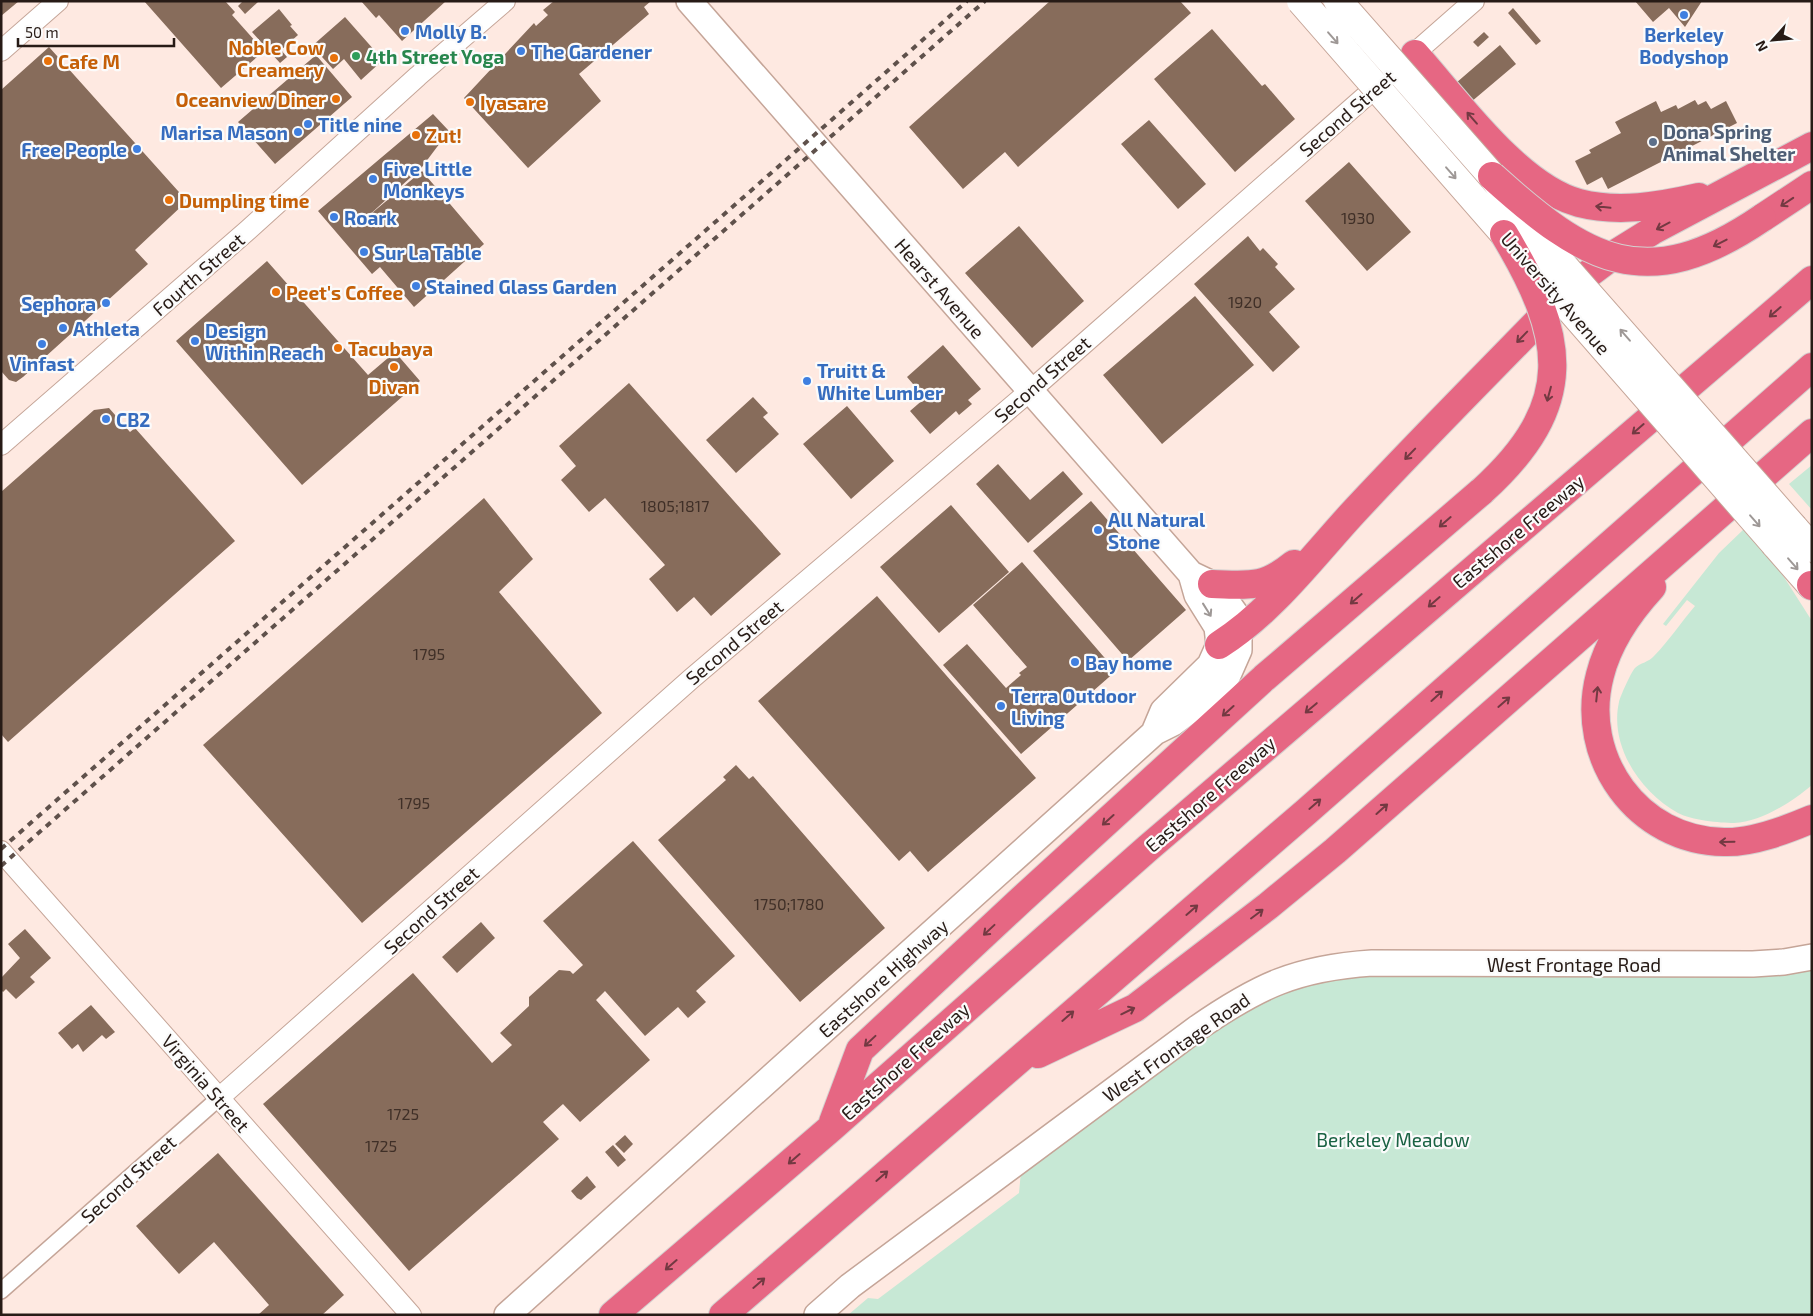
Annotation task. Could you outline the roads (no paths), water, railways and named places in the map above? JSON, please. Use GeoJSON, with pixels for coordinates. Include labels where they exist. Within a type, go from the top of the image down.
{"type":"FeatureCollection","features":[{"type":"Feature","properties":{"kind":"highway"},"geometry":{"type":"LineString","coordinates":[[1415,54],[1512,162],[1550,190],[1578,203],[1626,208],[1665,204],[1714,193],[1768,170]]}},
{"type":"Feature","properties":{"kind":"highway"},"geometry":{"type":"LineString","coordinates":[[1229,639],[1298,574],[1352,514],[1579,280],[1609,258],[1652,231],[1812,146]]}},
{"type":"Feature","properties":{"kind":"highway"},"geometry":{"type":"LineString","coordinates":[[1492,176],[1538,216],[1564,235],[1598,253],[1623,260],[1649,262],[1687,256],[1723,242],[1812,185]]}},
{"type":"Feature","properties":{"kind":"highway"},"geometry":{"type":"LineString","coordinates":[[831,1128],[860,1050],[1264,678],[1482,490],[1508,464],[1526,441],[1546,402],[1552,374],[1552,347],[1547,320],[1523,266],[1504,234]]}},
{"type":"Feature","properties":{"kind":"highway","name":"Eastshore Freeway"},"geometry":{"type":"LineString","coordinates":[[613,1315],[831,1128],[1163,835],[1812,280]]}},
{"type":"Feature","properties":{"kind":"highway"},"geometry":{"type":"LineString","coordinates":[[723,1315],[1313,805],[1812,367]]}},
{"type":"Feature","properties":{"kind":"highway"},"geometry":{"type":"LineString","coordinates":[[1005,1070],[1135,1008],[1268,906],[1335,851],[1810,435]]}},
{"type":"Feature","properties":{"kind":"highway"},"geometry":{"type":"LineString","coordinates":[[1722,511],[1648,591],[1616,639],[1600,675],[1596,700],[1597,728],[1605,759],[1617,783],[1637,808],[1660,824],[1688,837],[1712,842],[1737,842],[1775,832],[1812,819]]}},
{"type":"Feature","properties":{"kind":"highway"},"geometry":{"type":"LineString","coordinates":[[1202,579],[1249,586],[1274,578],[1302,557],[1352,514]]}},
{"type":"Feature","properties":{"kind":"highway"},"geometry":{"type":"LineString","coordinates":[[1775,832],[1812,806]]}},
{"type":"Feature","properties":{"kind":"main road","name":"University Avenue"},"geometry":{"type":"LineString","coordinates":[[1301,1],[1504,234],[1794,540]]}},
{"type":"Feature","properties":{"kind":"main road","name":"University Avenue"},"geometry":{"type":"LineString","coordinates":[[1338,1],[1492,176],[1532,230],[1794,540],[1812,585]]}},
{"type":"Feature","properties":{"kind":"street"},"geometry":{"type":"LineString","coordinates":[[1,51],[58,1]]}},
{"type":"Feature","properties":{"kind":"street","name":"Fourth Street"},"geometry":{"type":"LineString","coordinates":[[1,445],[248,230],[418,76],[505,1]]}},
{"type":"Feature","properties":{"kind":"street","name":"Hearst Avenue"},"geometry":{"type":"LineString","coordinates":[[689,1],[1030,391],[1202,579],[1222,595],[1235,613],[1229,639]]}},
{"type":"Feature","properties":{"kind":"street","name":"Second Street"},"geometry":{"type":"LineString","coordinates":[[1,1292],[684,684],[1030,391],[1474,1]]}},
{"type":"Feature","properties":{"kind":"street","name":"Eastshore Highway"},"geometry":{"type":"LineString","coordinates":[[507,1315],[1155,732],[1173,723],[1202,701],[1228,675],[1238,650],[1229,639]]}},
{"type":"Feature","properties":{"kind":"street","name":"Virginia Street"},"geometry":{"type":"LineString","coordinates":[[1,851],[411,1315]]}},
{"type":"Feature","properties":{"kind":"street","name":"West Frontage Road"},"geometry":{"type":"LineString","coordinates":[[817,1315],[850,1286],[1196,1029],[1250,994],[1284,979],[1330,967],[1372,963],[1736,965],[1776,963],[1812,957]]}},
{"type":"Feature","properties":{"kind":"railway"},"geometry":{"type":"LineString","coordinates":[[1,849],[967,1]]}},
{"type":"Feature","properties":{"kind":"railway"},"geometry":{"type":"LineString","coordinates":[[1,866],[985,1]]}},
{"type":"Feature","properties":{"kind":"place","name":"Berkeley Bodyshop"},"geometry":{"type":"Point","coordinates":[1684,15]}},
{"type":"Feature","properties":{"kind":"place","name":"Molly B."},"geometry":{"type":"Point","coordinates":[405,31]}},
{"type":"Feature","properties":{"kind":"place","name":"The Gardener"},"geometry":{"type":"Point","coordinates":[521,51]}},
{"type":"Feature","properties":{"kind":"place","name":"4th Street Yoga"},"geometry":{"type":"Point","coordinates":[356,56]}},
{"type":"Feature","properties":{"kind":"place","name":"Noble Cow Creamery"},"geometry":{"type":"Point","coordinates":[334,58]}},
{"type":"Feature","properties":{"kind":"place","name":"Cafe M"},"geometry":{"type":"Point","coordinates":[48,61]}},
{"type":"Feature","properties":{"kind":"place","name":"Oceanview Diner"},"geometry":{"type":"Point","coordinates":[336,99]}},
{"type":"Feature","properties":{"kind":"place","name":"Iyasare"},"geometry":{"type":"Point","coordinates":[470,102]}},
{"type":"Feature","properties":{"kind":"place","name":"Title nine"},"geometry":{"type":"Point","coordinates":[308,124]}},
{"type":"Feature","properties":{"kind":"place","name":"Marisa Mason"},"geometry":{"type":"Point","coordinates":[298,132]}},
{"type":"Feature","properties":{"kind":"place","name":"Zut!"},"geometry":{"type":"Point","coordinates":[416,135]}},
{"type":"Feature","properties":{"kind":"place","name":"Dona Spring Animal Shelter"},"geometry":{"type":"Point","coordinates":[1653,142]}},
{"type":"Feature","properties":{"kind":"place","name":"Free People"},"geometry":{"type":"Point","coordinates":[137,149]}},
{"type":"Feature","properties":{"kind":"place","name":"Five Little Monkeys"},"geometry":{"type":"Point","coordinates":[373,179]}},
{"type":"Feature","properties":{"kind":"place","name":"Dumpling time"},"geometry":{"type":"Point","coordinates":[169,200]}},
{"type":"Feature","properties":{"kind":"place","name":"Roark"},"geometry":{"type":"Point","coordinates":[334,217]}},
{"type":"Feature","properties":{"kind":"place","name":"Sur La Table"},"geometry":{"type":"Point","coordinates":[364,252]}},
{"type":"Feature","properties":{"kind":"place","name":"Stained Glass Garden"},"geometry":{"type":"Point","coordinates":[416,286]}},
{"type":"Feature","properties":{"kind":"place","name":"Peet's Coffee"},"geometry":{"type":"Point","coordinates":[276,292]}},
{"type":"Feature","properties":{"kind":"place","name":"Sephora"},"geometry":{"type":"Point","coordinates":[106,303]}},
{"type":"Feature","properties":{"kind":"place","name":"Athleta"},"geometry":{"type":"Point","coordinates":[63,328]}},
{"type":"Feature","properties":{"kind":"place","name":"Design Within Reach"},"geometry":{"type":"Point","coordinates":[195,341]}},
{"type":"Feature","properties":{"kind":"place","name":"Vinfast"},"geometry":{"type":"Point","coordinates":[42,344]}},
{"type":"Feature","properties":{"kind":"place","name":"Tacubaya"},"geometry":{"type":"Point","coordinates":[338,348]}},
{"type":"Feature","properties":{"kind":"place","name":"Divan"},"geometry":{"type":"Point","coordinates":[394,367]}},
{"type":"Feature","properties":{"kind":"place","name":"Truitt & White Lumber"},"geometry":{"type":"Point","coordinates":[807,381]}},
{"type":"Feature","properties":{"kind":"place","name":"CB2"},"geometry":{"type":"Point","coordinates":[106,419]}},
{"type":"Feature","properties":{"kind":"place","name":"All Natural Stone"},"geometry":{"type":"Point","coordinates":[1098,530]}},
{"type":"Feature","properties":{"kind":"place","name":"Bay home"},"geometry":{"type":"Point","coordinates":[1075,662]}},
{"type":"Feature","properties":{"kind":"place","name":"Terra Outdoor Living"},"geometry":{"type":"Point","coordinates":[1001,706]}},
{"type":"Feature","properties":{"kind":"park label","name":"Berkeley Meadow"},"geometry":{"type":"Point","coordinates":[1393,1139]}}]}
